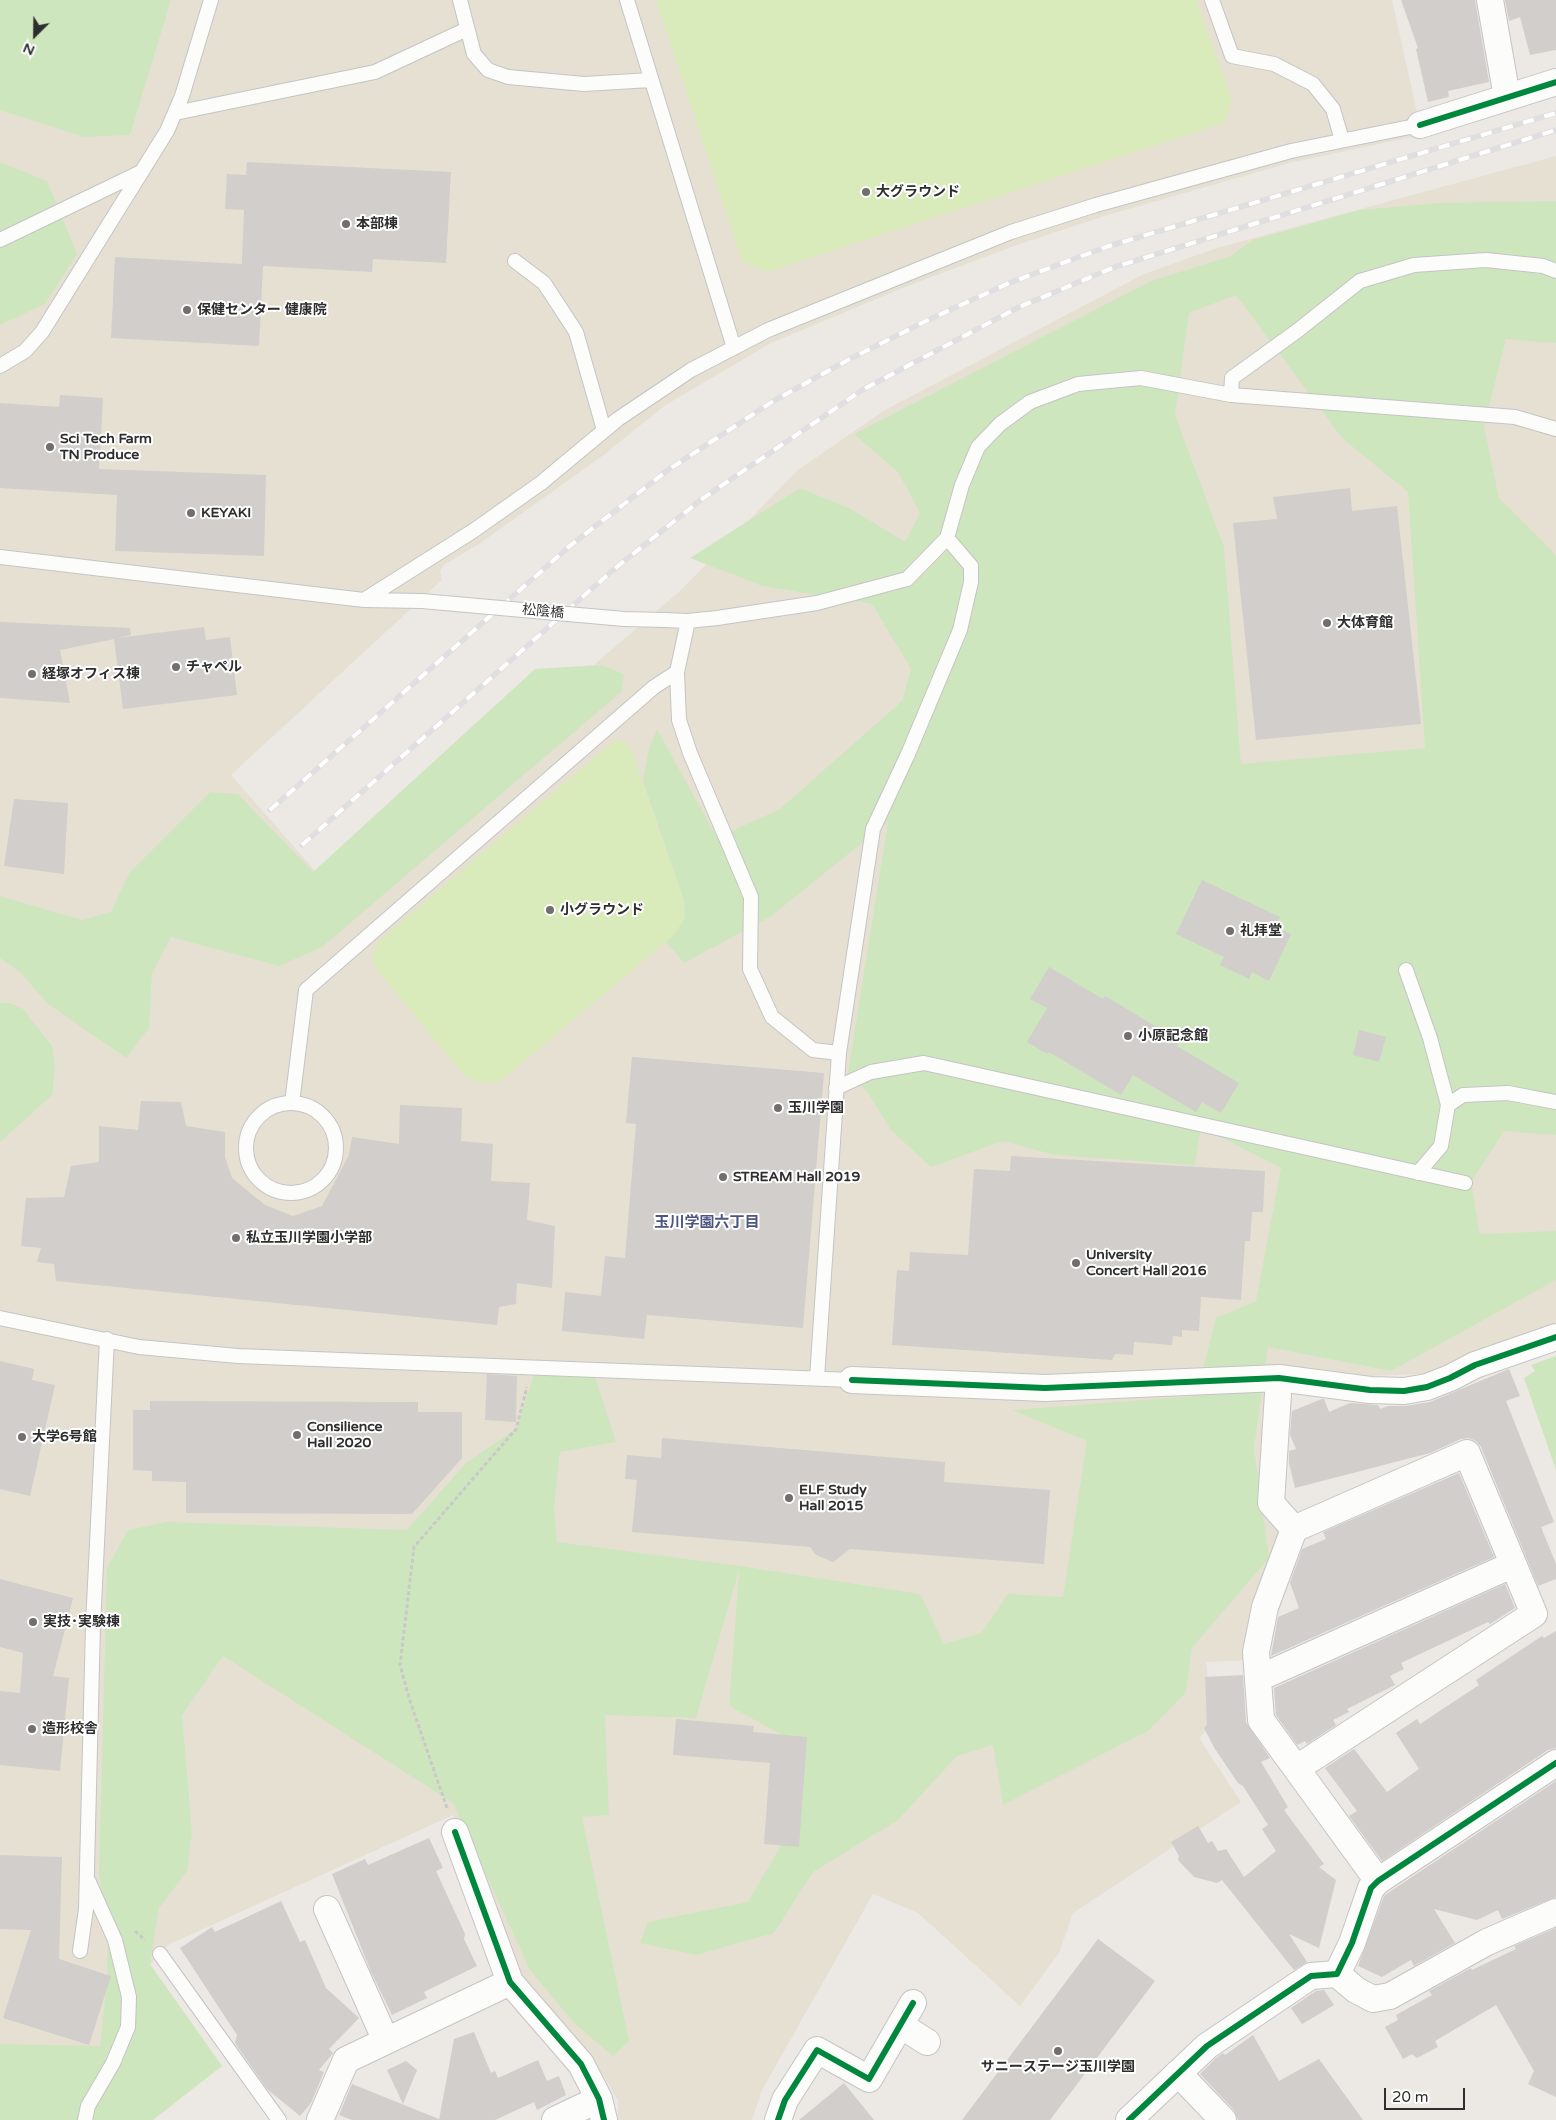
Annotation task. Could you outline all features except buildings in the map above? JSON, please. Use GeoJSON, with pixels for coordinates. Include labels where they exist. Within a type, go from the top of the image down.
{"type":"FeatureCollection","features":[{"type":"Feature","properties":{"kind":"street"},"geometry":{"type":"LineString","coordinates":[[1490,0],[1507,97]]}},
{"type":"Feature","properties":{"kind":"street"},"geometry":{"type":"LineString","coordinates":[[1420,125],[1556,82]]}},
{"type":"Feature","properties":{"kind":"street"},"geometry":{"type":"LineString","coordinates":[[852,1380],[1045,1388],[1279,1378],[1370,1390],[1404,1391],[1427,1387],[1475,1365],[1556,1337]]}},
{"type":"Feature","properties":{"kind":"street"},"geometry":{"type":"LineString","coordinates":[[1279,1378],[1270,1504],[1294,1529]]}},
{"type":"Feature","properties":{"kind":"street"},"geometry":{"type":"LineString","coordinates":[[1297,1768],[1534,1614],[1467,1453],[1294,1529],[1264,1607],[1256,1652],[1261,1720],[1378,1881]]}},
{"type":"Feature","properties":{"kind":"street"},"geometry":{"type":"LineString","coordinates":[[1259,1678],[1512,1564]]}},
{"type":"Feature","properties":{"kind":"street"},"geometry":{"type":"LineString","coordinates":[[1337,1974],[1352,1943],[1371,1888],[1378,1881],[1556,1763]]}},
{"type":"Feature","properties":{"kind":"street"},"geometry":{"type":"LineString","coordinates":[[455,1832],[510,1982],[581,2064],[602,2110],[555,2120]]}},
{"type":"Feature","properties":{"kind":"street"},"geometry":{"type":"LineString","coordinates":[[327,1909],[386,2041]]}},
{"type":"Feature","properties":{"kind":"street"},"geometry":{"type":"LineString","coordinates":[[1129,2120],[1207,2046],[1311,1976],[1337,1974],[1356,1990],[1373,1999],[1390,1996],[1487,1942],[1556,1912]]}},
{"type":"Feature","properties":{"kind":"street"},"geometry":{"type":"LineString","coordinates":[[320,2120],[346,2060],[510,1982]]}},
{"type":"Feature","properties":{"kind":"street"},"geometry":{"type":"LineString","coordinates":[[778,2120],[785,2100],[816,2050],[869,2079],[913,2003]]}},
{"type":"Feature","properties":{"kind":"street"},"geometry":{"type":"LineString","coordinates":[[900,2025],[927,2042]]}},
{"type":"Feature","properties":{"kind":"street"},"geometry":{"type":"LineString","coordinates":[[1178,2073],[1223,2120]]}},
{"type":"Feature","properties":{"kind":"lane"},"geometry":{"type":"LineString","coordinates":[[0,366],[25,350],[42,332],[167,131],[175,113],[211,0]]}},
{"type":"Feature","properties":{"kind":"lane"},"geometry":{"type":"LineString","coordinates":[[460,0],[474,54],[488,70],[508,77],[584,84],[651,80]]}},
{"type":"Feature","properties":{"kind":"lane"},"geometry":{"type":"LineString","coordinates":[[627,0],[734,348]]}},
{"type":"Feature","properties":{"kind":"lane"},"geometry":{"type":"LineString","coordinates":[[1212,0],[1232,56],[1274,64],[1313,84],[1333,109],[1342,140]]}},
{"type":"Feature","properties":{"kind":"lane"},"geometry":{"type":"LineString","coordinates":[[175,113],[375,72],[467,29]]}},
{"type":"Feature","properties":{"kind":"lane"},"geometry":{"type":"LineString","coordinates":[[364,600],[473,531],[540,483],[604,430],[691,370],[795,319],[1011,232],[1096,205],[1292,150],[1420,125]]}},
{"type":"Feature","properties":{"kind":"lane"},"geometry":{"type":"LineString","coordinates":[[0,240],[141,171]]}},
{"type":"Feature","properties":{"kind":"lane"},"geometry":{"type":"LineString","coordinates":[[1231,395],[1232,378],[1297,331],[1360,281],[1414,265],[1486,260],[1543,266],[1556,271]]}},
{"type":"Feature","properties":{"kind":"lane"},"geometry":{"type":"LineString","coordinates":[[514,261],[544,282],[576,332],[604,430]]}},
{"type":"Feature","properties":{"kind":"lane"},"geometry":{"type":"LineString","coordinates":[[817,1378],[839,1053],[873,829],[908,754],[960,630],[971,582],[971,566],[947,538],[962,485],[978,447],[1000,424],[1030,402],[1078,384],[1142,378],[1231,395],[1515,417],[1556,429]]}},
{"type":"Feature","properties":{"kind":"lane","name":"松陰橋"},"geometry":{"type":"LineString","coordinates":[[0,557],[364,600],[422,601],[615,618],[688,621],[817,603],[907,579],[947,538]]}},
{"type":"Feature","properties":{"kind":"lane"},"geometry":{"type":"LineString","coordinates":[[688,621],[677,672],[679,720],[690,753],[751,896],[750,969],[772,1017],[813,1050],[839,1053]]}},
{"type":"Feature","properties":{"kind":"lane"},"geometry":{"type":"LineString","coordinates":[[292,1103],[306,990],[654,687],[677,672]]}},
{"type":"Feature","properties":{"kind":"lane"},"geometry":{"type":"LineString","coordinates":[[1406,970],[1430,1038],[1448,1105],[1441,1146],[1418,1173]]}},
{"type":"Feature","properties":{"kind":"lane"},"geometry":{"type":"LineString","coordinates":[[836,1088],[871,1072],[924,1063],[1465,1183]]}},
{"type":"Feature","properties":{"kind":"lane"},"geometry":{"type":"LineString","coordinates":[[1448,1105],[1463,1095],[1508,1093],[1556,1102]]}},
{"type":"Feature","properties":{"kind":"lane"},"geometry":{"type":"LineString","coordinates":[[283,1102],[292,1103],[313,1108],[325,1117],[334,1131],[337,1146],[335,1162],[328,1175],[316,1186],[302,1192],[286,1193],[270,1188],[259,1180],[248,1162],[246,1141],[250,1127],[259,1116],[270,1107],[283,1102]]}},
{"type":"Feature","properties":{"kind":"lane"},"geometry":{"type":"LineString","coordinates":[[0,1318],[139,1346],[238,1356],[852,1380]]}},
{"type":"Feature","properties":{"kind":"lane"},"geometry":{"type":"LineString","coordinates":[[80,1951],[86,1910],[92,1624],[107,1339]]}},
{"type":"Feature","properties":{"kind":"lane"},"geometry":{"type":"LineString","coordinates":[[85,2120],[88,2106],[113,2063],[128,2027],[129,1997],[115,1940],[86,1877]]}},
{"type":"Feature","properties":{"kind":"lane"},"geometry":{"type":"LineString","coordinates":[[160,1954],[279,2120]]}},
{"type":"Feature","properties":{"kind":"path"},"geometry":{"type":"LineString","coordinates":[[440,1782],[410,1701],[400,1664],[414,1547],[516,1429],[533,1367]]}},
{"type":"Feature","properties":{"kind":"shaded area","name":"玉川学園"},"geometry":{"type":"Polygon","coordinates":[[[0,0],[1392,0],[1422,135],[1289,163],[1108,215],[1017,245],[905,287],[771,343],[664,406],[605,454],[479,544],[444,565],[440,571],[442,580],[231,775],[332,890],[680,591],[798,470],[885,410],[1144,274],[1217,248],[1556,156],[1556,1326],[1524,1334],[1423,1374],[1370,1376],[1270,1365],[1262,1507],[1282,1534],[1251,1660],[1206,1662],[1213,1724],[1199,1738],[1241,1802],[1073,1913],[1059,1953],[1020,2006],[918,1913],[873,1894],[762,2090],[752,2120],[618,2120],[618,2100],[590,2054],[521,1980],[453,1815],[168,1945],[150,1965],[222,2066],[155,2117],[154,2120],[0,2120],[0,0]]]}},
{"type":"Feature","properties":{"kind":"green space"},"geometry":{"type":"Polygon","coordinates":[[[0,0],[171,0],[130,135],[84,137],[0,110],[0,0]]]}},
{"type":"Feature","properties":{"kind":"green space","name":"大グラウンド"},"geometry":{"type":"Polygon","coordinates":[[[656,0],[1196,0],[1232,101],[1224,123],[767,272],[742,261],[656,0]]]}},
{"type":"Feature","properties":{"kind":"green space"},"geometry":{"type":"Polygon","coordinates":[[[0,162],[47,181],[77,254],[45,304],[0,325],[0,162]]]}},
{"type":"Feature","properties":{"kind":"green space"},"geometry":{"type":"Polygon","coordinates":[[[1556,201],[1556,343],[1506,339],[1484,427],[1499,498],[1556,555],[1556,1135],[1504,1131],[1471,1182],[1480,1234],[1556,1231],[1556,1280],[1391,1371],[1268,1347],[1254,1448],[1269,1558],[1192,1648],[1186,1692],[1148,1731],[1003,1805],[993,1745],[957,1756],[898,1820],[813,1872],[774,1933],[696,1955],[640,1943],[648,1922],[748,1902],[779,1849],[796,1798],[799,1744],[729,1706],[739,1570],[696,1718],[605,1715],[609,1815],[582,1817],[629,2041],[613,2056],[575,2024],[530,1970],[453,1803],[223,1656],[182,1715],[192,1833],[187,1871],[159,1908],[150,1964],[222,2066],[153,2120],[0,2120],[0,2044],[100,2046],[107,1979],[108,1936],[99,1872],[107,1568],[128,1530],[167,1522],[407,1530],[466,1463],[516,1429],[535,1372],[595,1377],[616,1442],[560,1452],[554,1508],[557,1542],[740,1566],[920,1594],[944,1644],[981,1633],[1008,1594],[1063,1597],[1087,1441],[1012,1410],[1196,1396],[1216,1318],[1256,1301],[1281,1168],[1201,1127],[1195,1165],[1055,1155],[1003,1141],[931,1167],[891,1130],[868,1093],[848,1073],[888,822],[770,917],[684,963],[666,942],[684,901],[643,781],[649,748],[657,729],[717,838],[780,809],[902,701],[911,669],[872,604],[762,586],[690,558],[800,488],[851,509],[905,542],[920,513],[898,472],[854,434],[1151,281],[1231,256],[1253,240],[1360,210],[1439,203],[1556,201]],[[1236,295],[1189,313],[1175,415],[1224,547],[1241,764],[1425,748],[1408,492],[1342,438],[1236,295]]]}},
{"type":"Feature","properties":{"kind":"green space"},"geometry":{"type":"Polygon","coordinates":[[[601,665],[624,674],[621,692],[322,947],[279,966],[171,937],[152,973],[149,1028],[126,1058],[48,1004],[19,971],[0,958],[0,896],[82,920],[111,912],[129,873],[210,792],[238,794],[313,872],[535,669],[601,665]]]}},
{"type":"Feature","properties":{"kind":"green space","name":"小グラウンド"},"geometry":{"type":"Polygon","coordinates":[[[615,740],[625,742],[630,746],[684,901],[685,918],[674,935],[502,1080],[489,1083],[475,1081],[464,1075],[377,970],[373,960],[374,949],[379,941],[615,740]]]}},
{"type":"Feature","properties":{"kind":"green space"},"geometry":{"type":"Polygon","coordinates":[[[0,1003],[10,1003],[23,1009],[52,1046],[55,1068],[52,1095],[0,1142],[0,1003]]]}},
{"type":"Feature","properties":{"kind":"green space"},"geometry":{"type":"Polygon","coordinates":[[[1556,1356],[1556,1470],[1524,1378],[1535,1371],[1531,1365],[1556,1356]]]}},
{"type":"Feature","properties":{"kind":"railway"},"geometry":{"type":"LineString","coordinates":[[270,810],[571,545],[668,470],[775,400],[850,359],[926,321],[1009,283],[1109,246],[1556,113]]}},
{"type":"Feature","properties":{"kind":"railway"},"geometry":{"type":"LineString","coordinates":[[302,845],[613,570],[702,499],[864,389],[1019,307],[1115,267],[1556,130]]}},
{"type":"Feature","properties":{"kind":"cycle path"},"geometry":{"type":"LineString","coordinates":[[1420,125],[1556,82]]}},
{"type":"Feature","properties":{"kind":"cycle path"},"geometry":{"type":"LineString","coordinates":[[852,1380],[1045,1388],[1279,1378],[1370,1390],[1404,1391],[1427,1387],[1475,1365],[1556,1337]]}},
{"type":"Feature","properties":{"kind":"cycle path"},"geometry":{"type":"LineString","coordinates":[[1129,2120],[1207,2046],[1311,1976],[1337,1974],[1352,1943],[1371,1888],[1378,1881],[1556,1763]]}},
{"type":"Feature","properties":{"kind":"cycle path"},"geometry":{"type":"LineString","coordinates":[[455,1832],[510,1982],[581,2064],[599,2099],[604,2120]]}},
{"type":"Feature","properties":{"kind":"cycle path"},"geometry":{"type":"LineString","coordinates":[[778,2120],[785,2100],[817,2050],[869,2079],[913,2003]]}},
{"type":"Feature","properties":{"kind":"place","name":"大グラウンド"},"geometry":{"type":"Point","coordinates":[866,192]}},
{"type":"Feature","properties":{"kind":"place","name":"本部棟"},"geometry":{"type":"Point","coordinates":[346,224]}},
{"type":"Feature","properties":{"kind":"place","name":"保健センター 健康院"},"geometry":{"type":"Point","coordinates":[187,310]}},
{"type":"Feature","properties":{"kind":"place","name":"Sci Tech Farm TN Produce"},"geometry":{"type":"Point","coordinates":[50,447]}},
{"type":"Feature","properties":{"kind":"place","name":"KEYAKI"},"geometry":{"type":"Point","coordinates":[191,513]}},
{"type":"Feature","properties":{"kind":"place","name":"大体育館"},"geometry":{"type":"Point","coordinates":[1327,623]}},
{"type":"Feature","properties":{"kind":"place","name":"チャペル"},"geometry":{"type":"Point","coordinates":[176,667]}},
{"type":"Feature","properties":{"kind":"place","name":"経塚オフィス棟"},"geometry":{"type":"Point","coordinates":[32,674]}},
{"type":"Feature","properties":{"kind":"place","name":"小グラウンド"},"geometry":{"type":"Point","coordinates":[550,910]}},
{"type":"Feature","properties":{"kind":"place","name":"礼拝堂"},"geometry":{"type":"Point","coordinates":[1230,931]}},
{"type":"Feature","properties":{"kind":"place","name":"小原記念館"},"geometry":{"type":"Point","coordinates":[1128,1036]}},
{"type":"Feature","properties":{"kind":"place","name":"玉川学園"},"geometry":{"type":"Point","coordinates":[778,1108]}},
{"type":"Feature","properties":{"kind":"place","name":"STREAM Hall 2019"},"geometry":{"type":"Point","coordinates":[723,1177]}},
{"type":"Feature","properties":{"kind":"place","name":"私立玉川学園小学部"},"geometry":{"type":"Point","coordinates":[236,1238]}},
{"type":"Feature","properties":{"kind":"place","name":"University Concert Hall 2016"},"geometry":{"type":"Point","coordinates":[1076,1263]}},
{"type":"Feature","properties":{"kind":"place","name":"Consilience Hall 2020"},"geometry":{"type":"Point","coordinates":[297,1435]}},
{"type":"Feature","properties":{"kind":"place","name":"大学6号館"},"geometry":{"type":"Point","coordinates":[22,1437]}},
{"type":"Feature","properties":{"kind":"place","name":"ELF Study Hall 2015"},"geometry":{"type":"Point","coordinates":[789,1498]}},
{"type":"Feature","properties":{"kind":"place","name":"実技･実験棟"},"geometry":{"type":"Point","coordinates":[33,1622]}},
{"type":"Feature","properties":{"kind":"place","name":"造形校舎"},"geometry":{"type":"Point","coordinates":[32,1729]}},
{"type":"Feature","properties":{"kind":"place","name":"サニーステージ玉川学園"},"geometry":{"type":"Point","coordinates":[1058,2051]}},
{"type":"Feature","properties":{"kind":"district","name":"玉川学園六丁目"},"geometry":{"type":"Point","coordinates":[707,1223]}}]}
